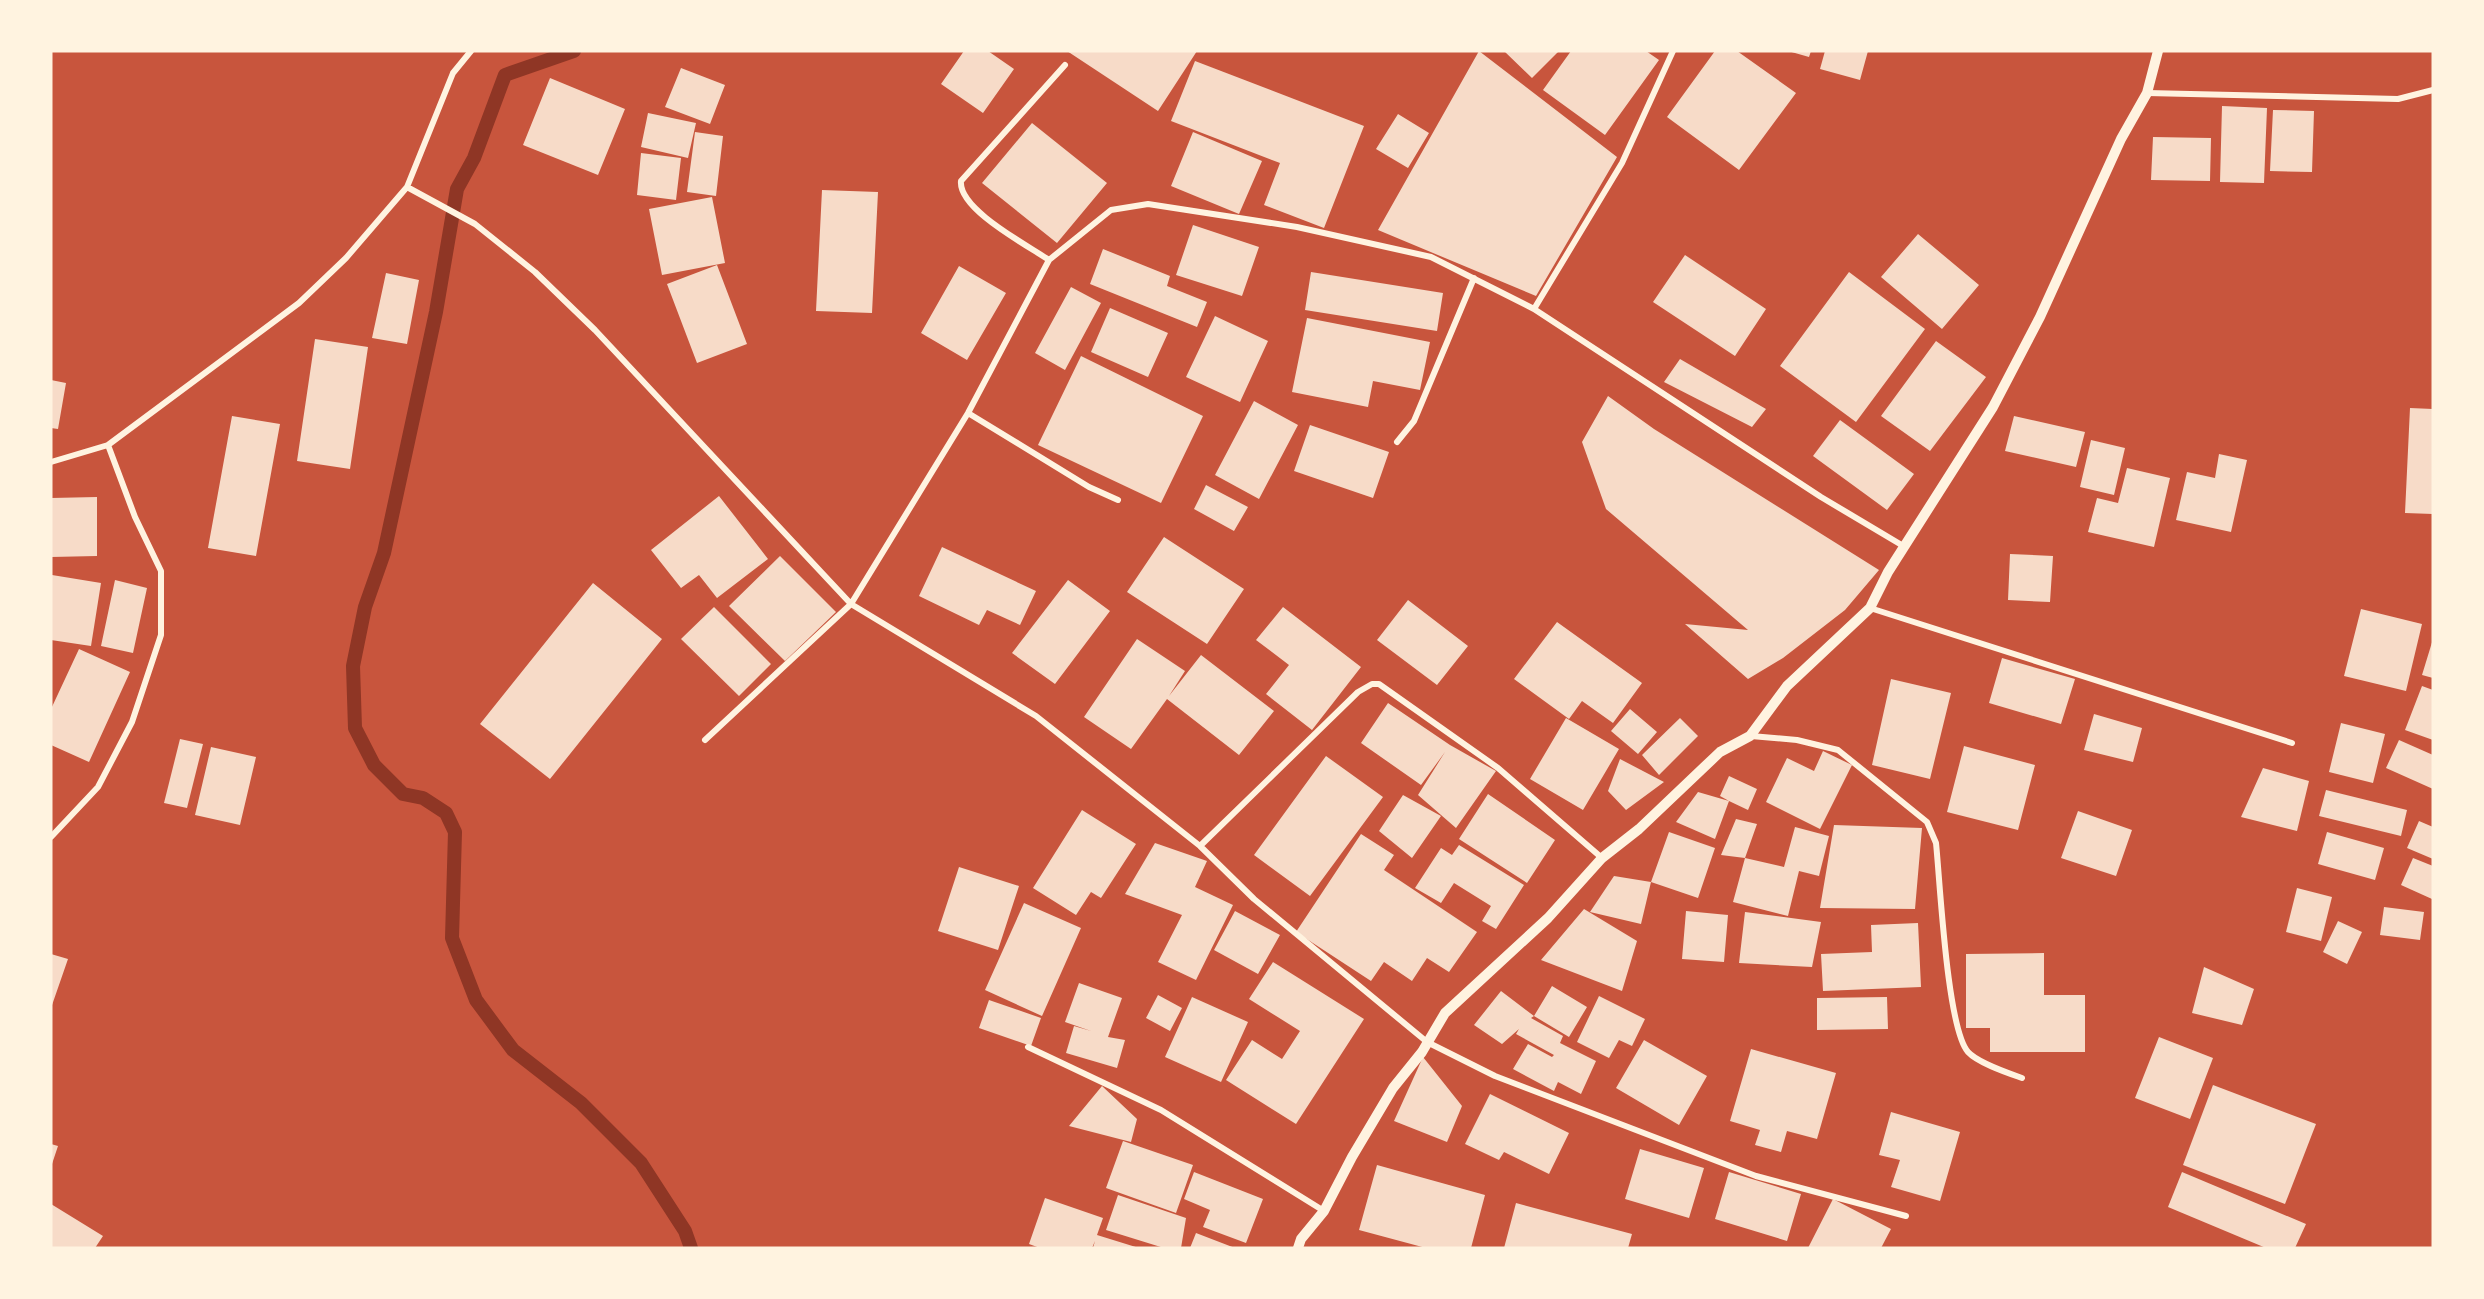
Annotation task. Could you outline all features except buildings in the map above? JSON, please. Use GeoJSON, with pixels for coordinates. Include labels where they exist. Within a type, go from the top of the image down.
{"type":"FeatureCollection","features":[{"type":"Feature","properties":{"kind":"street"},"geometry":{"type":"LineString","coordinates":[[51,462],[108,446],[299,303],[346,258],[407,187],[453,73],[471,51]]}},
{"type":"Feature","properties":{"kind":"street"},"geometry":{"type":"LineString","coordinates":[[1534,309],[1622,163],[1673,51]]}},
{"type":"Feature","properties":{"kind":"street"},"geometry":{"type":"LineString","coordinates":[[1298,1248],[1301,1239],[1324,1211],[1352,1157],[1393,1088],[1445,1013],[1548,918],[1602,858],[1639,829],[1720,752],[1750,736],[1787,686],[1870,608],[1888,572],[1993,407],[2040,317],[2121,139],[2147,93],[2158,51]]}},
{"type":"Feature","properties":{"kind":"street"},"geometry":{"type":"LineString","coordinates":[[1049,260],[972,207],[961,187],[962,181],[1065,65]]}},
{"type":"Feature","properties":{"kind":"street"},"geometry":{"type":"LineString","coordinates":[[2147,93],[2398,99],[2433,90]]}},
{"type":"Feature","properties":{"kind":"street"},"geometry":{"type":"LineString","coordinates":[[407,187],[475,224],[536,272],[595,330],[851,604],[1036,716],[1200,846],[1254,899],[1427,1042],[1495,1076],[1756,1176],[1906,1216]]}},
{"type":"Feature","properties":{"kind":"street"},"geometry":{"type":"LineString","coordinates":[[705,740],[851,604],[968,412],[1049,260],[1111,210],[1148,204],[1297,227],[1431,257],[1534,309],[1821,497],[1905,547]]}},
{"type":"Feature","properties":{"kind":"street"},"geometry":{"type":"LineString","coordinates":[[1397,442],[1414,421],[1474,278]]}},
{"type":"Feature","properties":{"kind":"street"},"geometry":{"type":"LineString","coordinates":[[968,412],[1089,488],[1118,500]]}},
{"type":"Feature","properties":{"kind":"street"},"geometry":{"type":"LineString","coordinates":[[51,837],[98,787],[132,722],[161,635],[161,571],[135,517],[108,446]]}},
{"type":"Feature","properties":{"kind":"street"},"geometry":{"type":"LineString","coordinates":[[1870,608],[2292,743]]}},
{"type":"Feature","properties":{"kind":"street"},"geometry":{"type":"LineString","coordinates":[[1200,846],[1358,692],[1372,684],[1379,684],[1498,768],[1602,858]]}},
{"type":"Feature","properties":{"kind":"street"},"geometry":{"type":"LineString","coordinates":[[1750,736],[1797,740],[1838,750],[1927,822],[1936,843],[1952,1004],[1962,1040],[1969,1052],[2002,1071],[2022,1078]]}},
{"type":"Feature","properties":{"kind":"street"},"geometry":{"type":"LineString","coordinates":[[1028,1047],[1161,1110],[1324,1211]]}},
{"type":"Feature","properties":{"kind":"waterway"},"geometry":{"type":"LineString","coordinates":[[574,51],[505,75],[474,158],[457,189],[436,312],[384,553],[365,607],[353,666],[355,728],[374,765],[403,794],[423,798],[446,813],[455,832],[452,938],[476,1000],[513,1050],[581,1103],[641,1163],[685,1231],[691,1248]]}}]}
